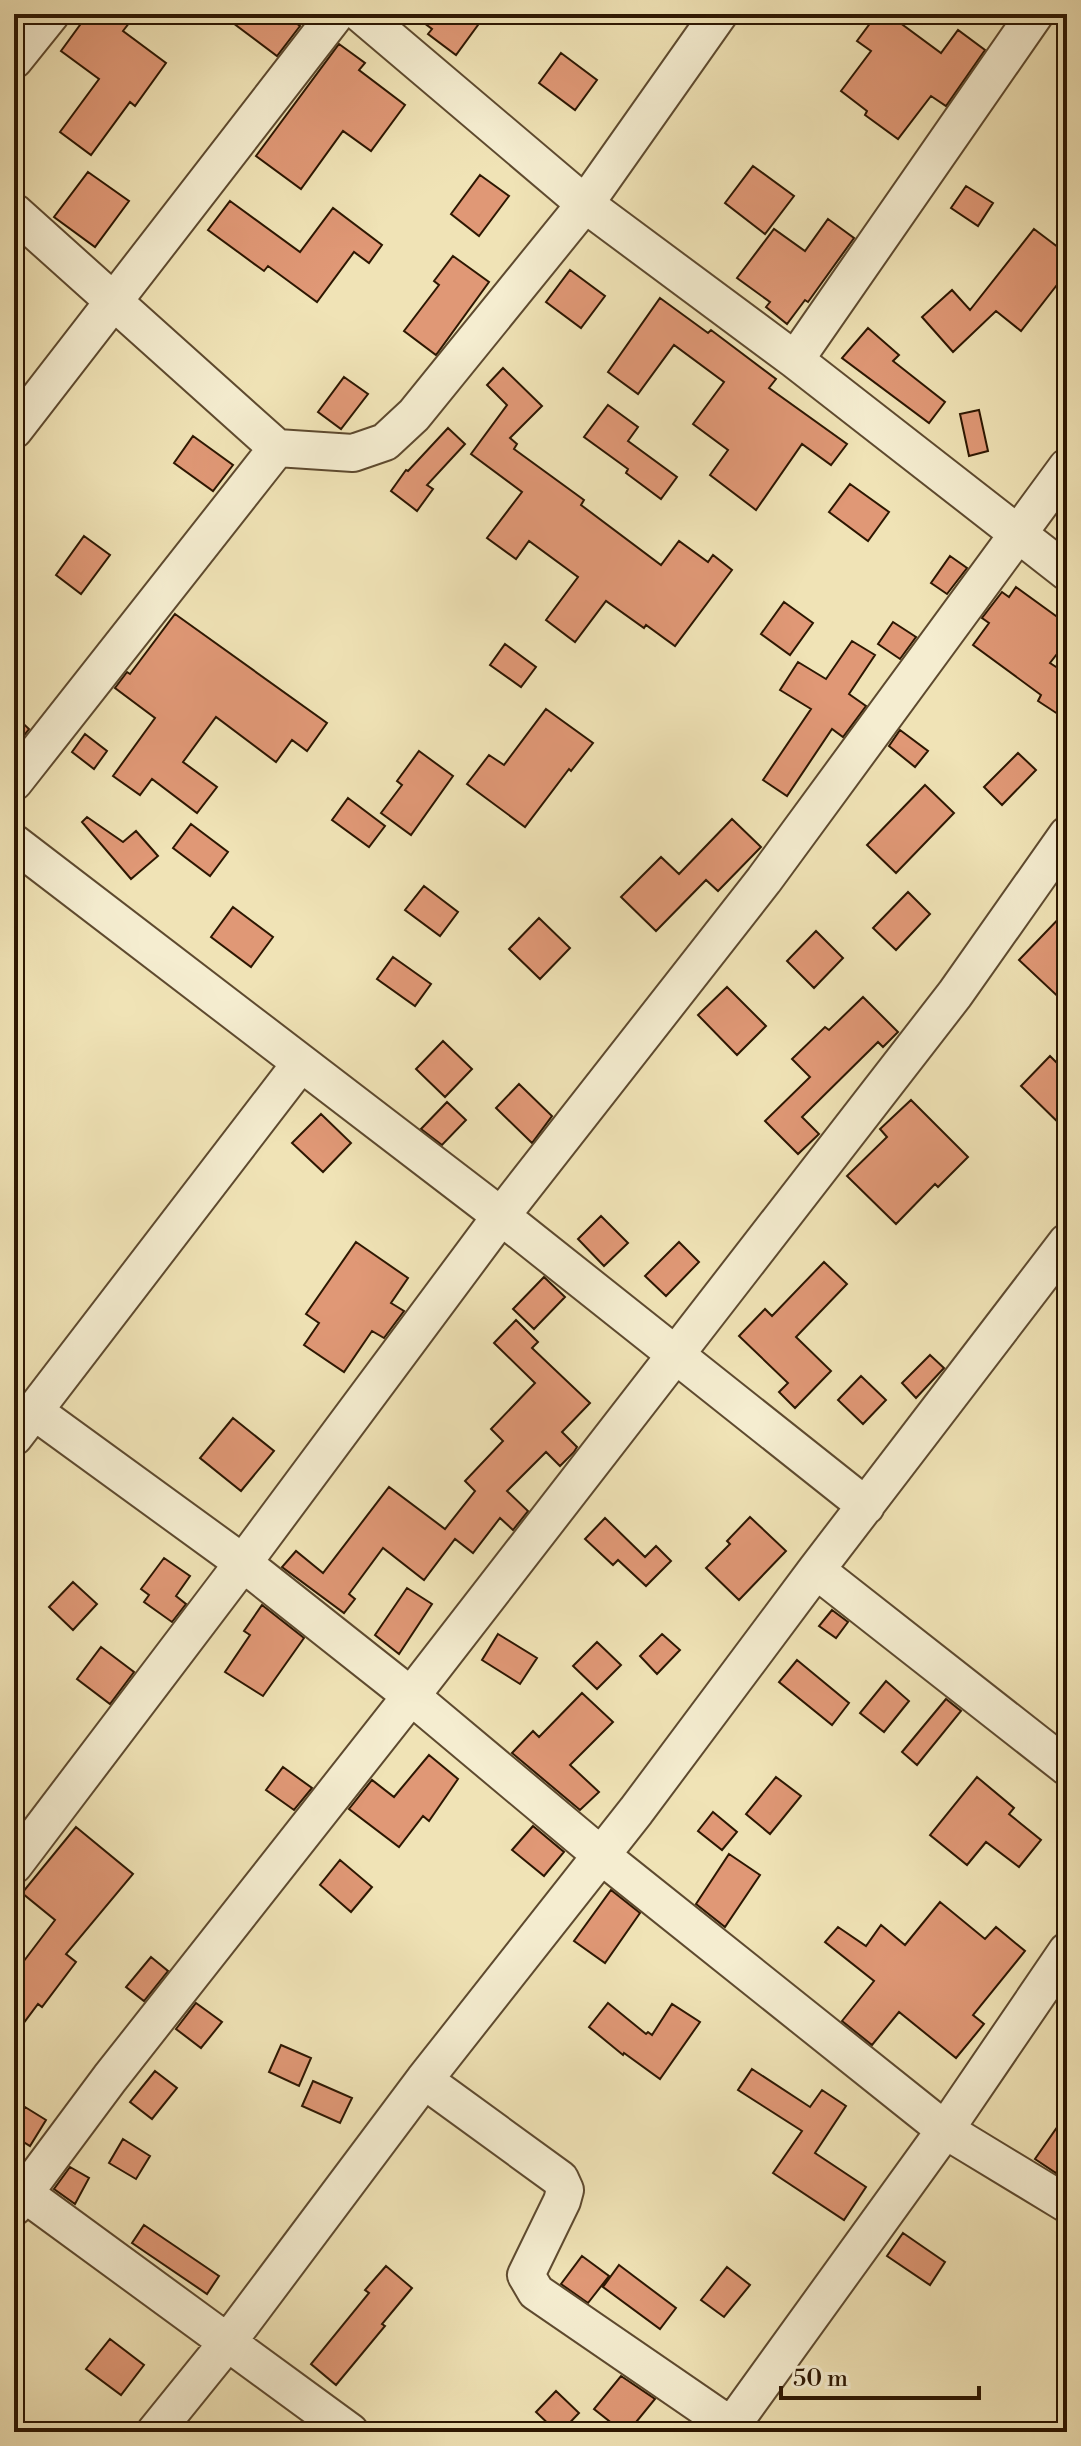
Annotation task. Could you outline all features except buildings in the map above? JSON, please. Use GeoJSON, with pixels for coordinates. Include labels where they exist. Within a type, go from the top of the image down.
{"type":"FeatureCollection","features":[{"type":"Feature","properties":{"kind":"street"},"geometry":{"type":"LineString","coordinates":[[14,60],[51,14]]}},
{"type":"Feature","properties":{"kind":"street"},"geometry":{"type":"LineString","coordinates":[[14,430],[336,14]]}},
{"type":"Feature","properties":{"kind":"street"},"geometry":{"type":"LineString","coordinates":[[361,14],[585,204],[795,360],[1067,572]]}},
{"type":"Feature","properties":{"kind":"street"},"geometry":{"type":"LineString","coordinates":[[14,212],[277,448],[353,453],[385,442],[414,415],[585,204],[719,14]]}},
{"type":"Feature","properties":{"kind":"street"},"geometry":{"type":"LineString","coordinates":[[795,360],[1035,14]]}},
{"type":"Feature","properties":{"kind":"street"},"geometry":{"type":"LineString","coordinates":[[14,782],[277,448]]}},
{"type":"Feature","properties":{"kind":"street"},"geometry":{"type":"LineString","coordinates":[[14,1865],[501,1216],[764,880],[1067,467]]}},
{"type":"Feature","properties":{"kind":"street"},"geometry":{"type":"LineString","coordinates":[[350,2432],[17,2196],[678,1354],[955,994],[1067,835]]}},
{"type":"Feature","properties":{"kind":"street"},"geometry":{"type":"LineString","coordinates":[[14,843],[501,1216],[866,1506]]}},
{"type":"Feature","properties":{"kind":"street"},"geometry":{"type":"LineString","coordinates":[[301,1063],[24,1424],[243,1563],[945,2130],[1067,2204]]}},
{"type":"Feature","properties":{"kind":"street"},"geometry":{"type":"LineString","coordinates":[[155,2432],[227,2343],[424,2080],[602,1856],[1067,1242]]}},
{"type":"Feature","properties":{"kind":"street"},"geometry":{"type":"LineString","coordinates":[[816,1570],[1067,1767]]}},
{"type":"Feature","properties":{"kind":"street"},"geometry":{"type":"LineString","coordinates":[[424,2080],[560,2179],[565,2190],[562,2201],[526,2275],[536,2292],[733,2430],[1067,1951]]}}]}
